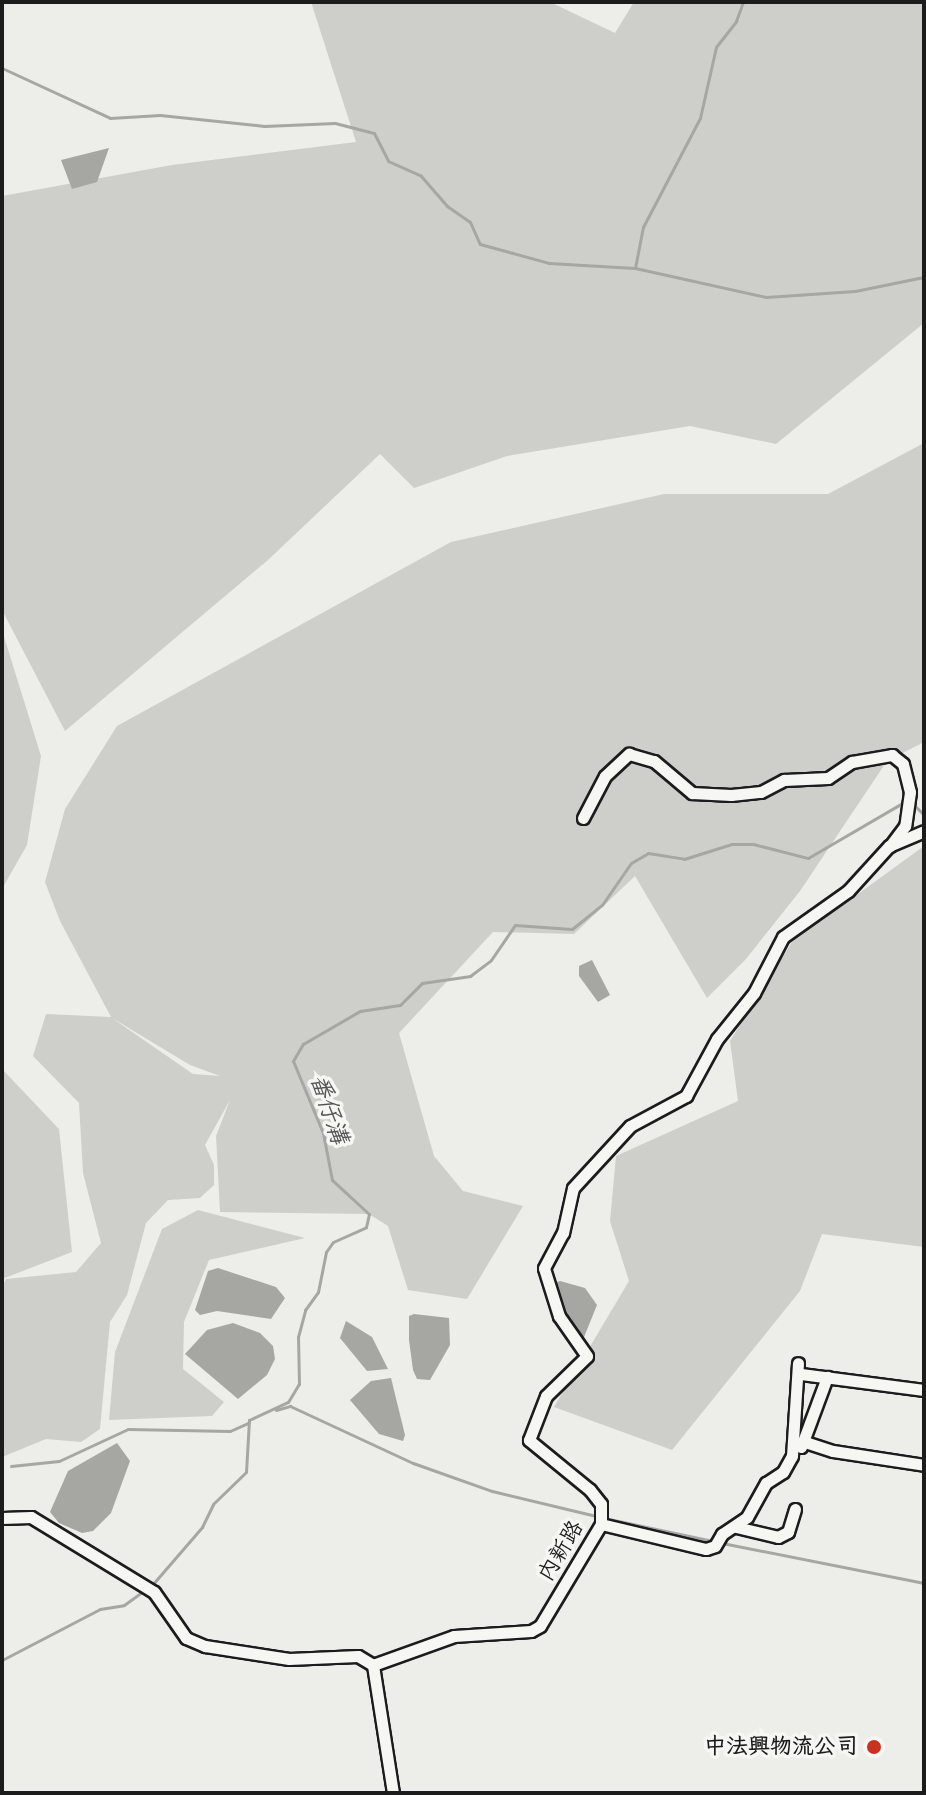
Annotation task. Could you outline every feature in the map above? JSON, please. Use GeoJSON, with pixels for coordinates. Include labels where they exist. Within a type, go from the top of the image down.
{"type":"FeatureCollection","features":[{"type":"Feature","properties":{"kind":"street"},"geometry":{"type":"LineString","coordinates":[[583,818],[605,776],[629,754],[654,761],[692,793],[731,795],[761,792],[784,780],[828,778],[852,762],[892,755],[903,764],[910,792],[905,826],[889,846],[848,891],[783,937],[754,993],[717,1039],[686,1096],[630,1126],[573,1188],[563,1233],[544,1268],[559,1316],[587,1356],[546,1396],[529,1440],[590,1490],[601,1504],[601,1524]]}},
{"type":"Feature","properties":{"kind":"street"},"geometry":{"type":"LineString","coordinates":[[889,846],[924,831]]}},
{"type":"Feature","properties":{"kind":"street"},"geometry":{"type":"LineString","coordinates":[[793,1450],[794,1393],[799,1368],[827,1377],[924,1390]]}},
{"type":"Feature","properties":{"kind":"street"},"geometry":{"type":"LineString","coordinates":[[827,1377],[805,1442],[833,1451],[924,1465]]}},
{"type":"Feature","properties":{"kind":"street","name":"內新路"},"geometry":{"type":"LineString","coordinates":[[373,1665],[427,1642],[531,1631],[540,1626],[601,1524],[706,1549],[747,1517],[766,1483],[783,1472],[793,1450],[805,1442]]}},
{"type":"Feature","properties":{"kind":"street"},"geometry":{"type":"LineString","coordinates":[[736,1527],[778,1537],[788,1532],[795,1509]]}},
{"type":"Feature","properties":{"kind":"street"},"geometry":{"type":"LineString","coordinates":[[2,1518],[31,1517],[154,1592],[186,1638],[205,1646],[289,1659],[358,1656],[373,1665],[393,1793]]}},
{"type":"Feature","properties":{"kind":"shaded area"},"geometry":{"type":"Polygon","coordinates":[[[311,2],[550,2],[615,33],[634,2],[924,2],[924,323],[776,444],[690,426],[507,456],[414,488],[380,454],[268,560],[65,731],[2,610],[2,196],[172,165],[356,142],[311,2]]]}},
{"type":"Feature","properties":{"kind":"shaded area"},"geometry":{"type":"Polygon","coordinates":[[[109,148],[97,182],[72,189],[61,160],[109,148]]]}},
{"type":"Feature","properties":{"kind":"shaded area"},"geometry":{"type":"Polygon","coordinates":[[[924,443],[924,742],[887,761],[800,891],[746,959],[707,998],[635,876],[574,934],[493,932],[399,1033],[434,1156],[463,1191],[523,1206],[467,1299],[408,1290],[388,1226],[369,1214],[220,1212],[216,1136],[230,1100],[205,1145],[214,1165],[214,1185],[200,1198],[168,1200],[146,1223],[127,1295],[110,1322],[100,1429],[81,1442],[46,1439],[2,1457],[2,1287],[6,1279],[76,1272],[101,1243],[83,1173],[79,1103],[33,1056],[46,1014],[111,1017],[60,921],[45,882],[65,809],[117,726],[451,542],[664,494],[828,494],[924,443]],[[112,1018],[193,1074],[220,1076],[190,1065],[112,1018]]]}},
{"type":"Feature","properties":{"kind":"shaded area"},"geometry":{"type":"Polygon","coordinates":[[[2,630],[41,756],[27,845],[2,889],[2,630]]]}},
{"type":"Feature","properties":{"kind":"shaded area"},"geometry":{"type":"Polygon","coordinates":[[[924,846],[924,1247],[822,1234],[800,1291],[672,1450],[554,1407],[629,1281],[610,1221],[616,1156],[738,1101],[730,1041],[792,942],[924,846]]]}},
{"type":"Feature","properties":{"kind":"shaded area"},"geometry":{"type":"Polygon","coordinates":[[[592,960],[610,995],[598,1002],[579,976],[579,966],[592,960]]]}},
{"type":"Feature","properties":{"kind":"shaded area"},"geometry":{"type":"Polygon","coordinates":[[[2,1069],[59,1129],[72,1252],[2,1279],[2,1069]]]}},
{"type":"Feature","properties":{"kind":"shaded area"},"geometry":{"type":"Polygon","coordinates":[[[198,1210],[305,1238],[209,1260],[184,1322],[183,1369],[224,1402],[212,1416],[109,1420],[115,1352],[162,1229],[198,1210]]]}},
{"type":"Feature","properties":{"kind":"shaded area"},"geometry":{"type":"Polygon","coordinates":[[[218,1268],[276,1287],[285,1298],[271,1319],[217,1311],[200,1315],[195,1310],[208,1271],[218,1268]]]}},
{"type":"Feature","properties":{"kind":"shaded area"},"geometry":{"type":"Polygon","coordinates":[[[560,1281],[585,1288],[597,1305],[582,1342],[552,1284],[560,1281]]]}},
{"type":"Feature","properties":{"kind":"shaded area"},"geometry":{"type":"Polygon","coordinates":[[[409,1316],[449,1318],[450,1345],[430,1380],[417,1379],[413,1370],[409,1316]]]}},
{"type":"Feature","properties":{"kind":"shaded area"},"geometry":{"type":"Polygon","coordinates":[[[346,1321],[372,1337],[388,1369],[367,1371],[340,1338],[346,1321]]]}},
{"type":"Feature","properties":{"kind":"shaded area"},"geometry":{"type":"Polygon","coordinates":[[[233,1323],[260,1333],[273,1346],[275,1359],[267,1375],[238,1399],[185,1354],[207,1330],[233,1323]]]}},
{"type":"Feature","properties":{"kind":"shaded area"},"geometry":{"type":"Polygon","coordinates":[[[391,1378],[405,1435],[403,1441],[379,1434],[350,1400],[371,1381],[391,1378]]]}},
{"type":"Feature","properties":{"kind":"shaded area"},"geometry":{"type":"Polygon","coordinates":[[[117,1443],[130,1461],[111,1513],[93,1531],[82,1533],[59,1523],[50,1512],[68,1471],[117,1443]]]}},
{"type":"Feature","properties":{"kind":"waterway"},"geometry":{"type":"LineString","coordinates":[[635,268],[643,227],[700,118],[716,47],[736,21],[743,2]]}},
{"type":"Feature","properties":{"kind":"waterway"},"geometry":{"type":"LineString","coordinates":[[2,68],[110,118],[160,115],[264,126],[335,123],[374,133],[388,161],[421,176],[447,206],[470,222],[480,244],[549,263],[635,268],[766,297],[855,291],[924,277]]}},
{"type":"Feature","properties":{"kind":"waterway","name":"番仔溝"},"geometry":{"type":"LineString","coordinates":[[152,1585],[202,1527],[213,1504],[246,1472],[249,1420],[288,1402],[299,1384],[298,1337],[305,1310],[318,1292],[326,1252],[333,1242],[366,1227],[369,1214],[332,1180],[323,1133],[293,1061],[303,1044],[360,1011],[400,1005],[422,983],[470,976],[491,960],[515,925],[572,929],[602,905],[631,863],[648,853],[684,859],[732,844],[753,844],[808,858],[906,801]]}},
{"type":"Feature","properties":{"kind":"waterway","name":"番仔溝"},"geometry":{"type":"LineString","coordinates":[[913,804],[924,815]]}},
{"type":"Feature","properties":{"kind":"waterway"},"geometry":{"type":"LineString","coordinates":[[276,1410],[290,1406],[413,1463],[492,1491],[596,1516]]}},
{"type":"Feature","properties":{"kind":"waterway"},"geometry":{"type":"LineString","coordinates":[[11,1466],[59,1461],[128,1429],[230,1431],[248,1423]]}},
{"type":"Feature","properties":{"kind":"waterway"},"geometry":{"type":"LineString","coordinates":[[604,1518],[713,1541]]}},
{"type":"Feature","properties":{"kind":"waterway"},"geometry":{"type":"LineString","coordinates":[[722,1543],[924,1583]]}},
{"type":"Feature","properties":{"kind":"waterway","name":"番仔溝"},"geometry":{"type":"LineString","coordinates":[[2,1660],[100,1609],[124,1605],[146,1589]]}},
{"type":"Feature","properties":{"kind":"place","name":"中法興物流公司"},"geometry":{"type":"Point","coordinates":[874,1747]}}]}
